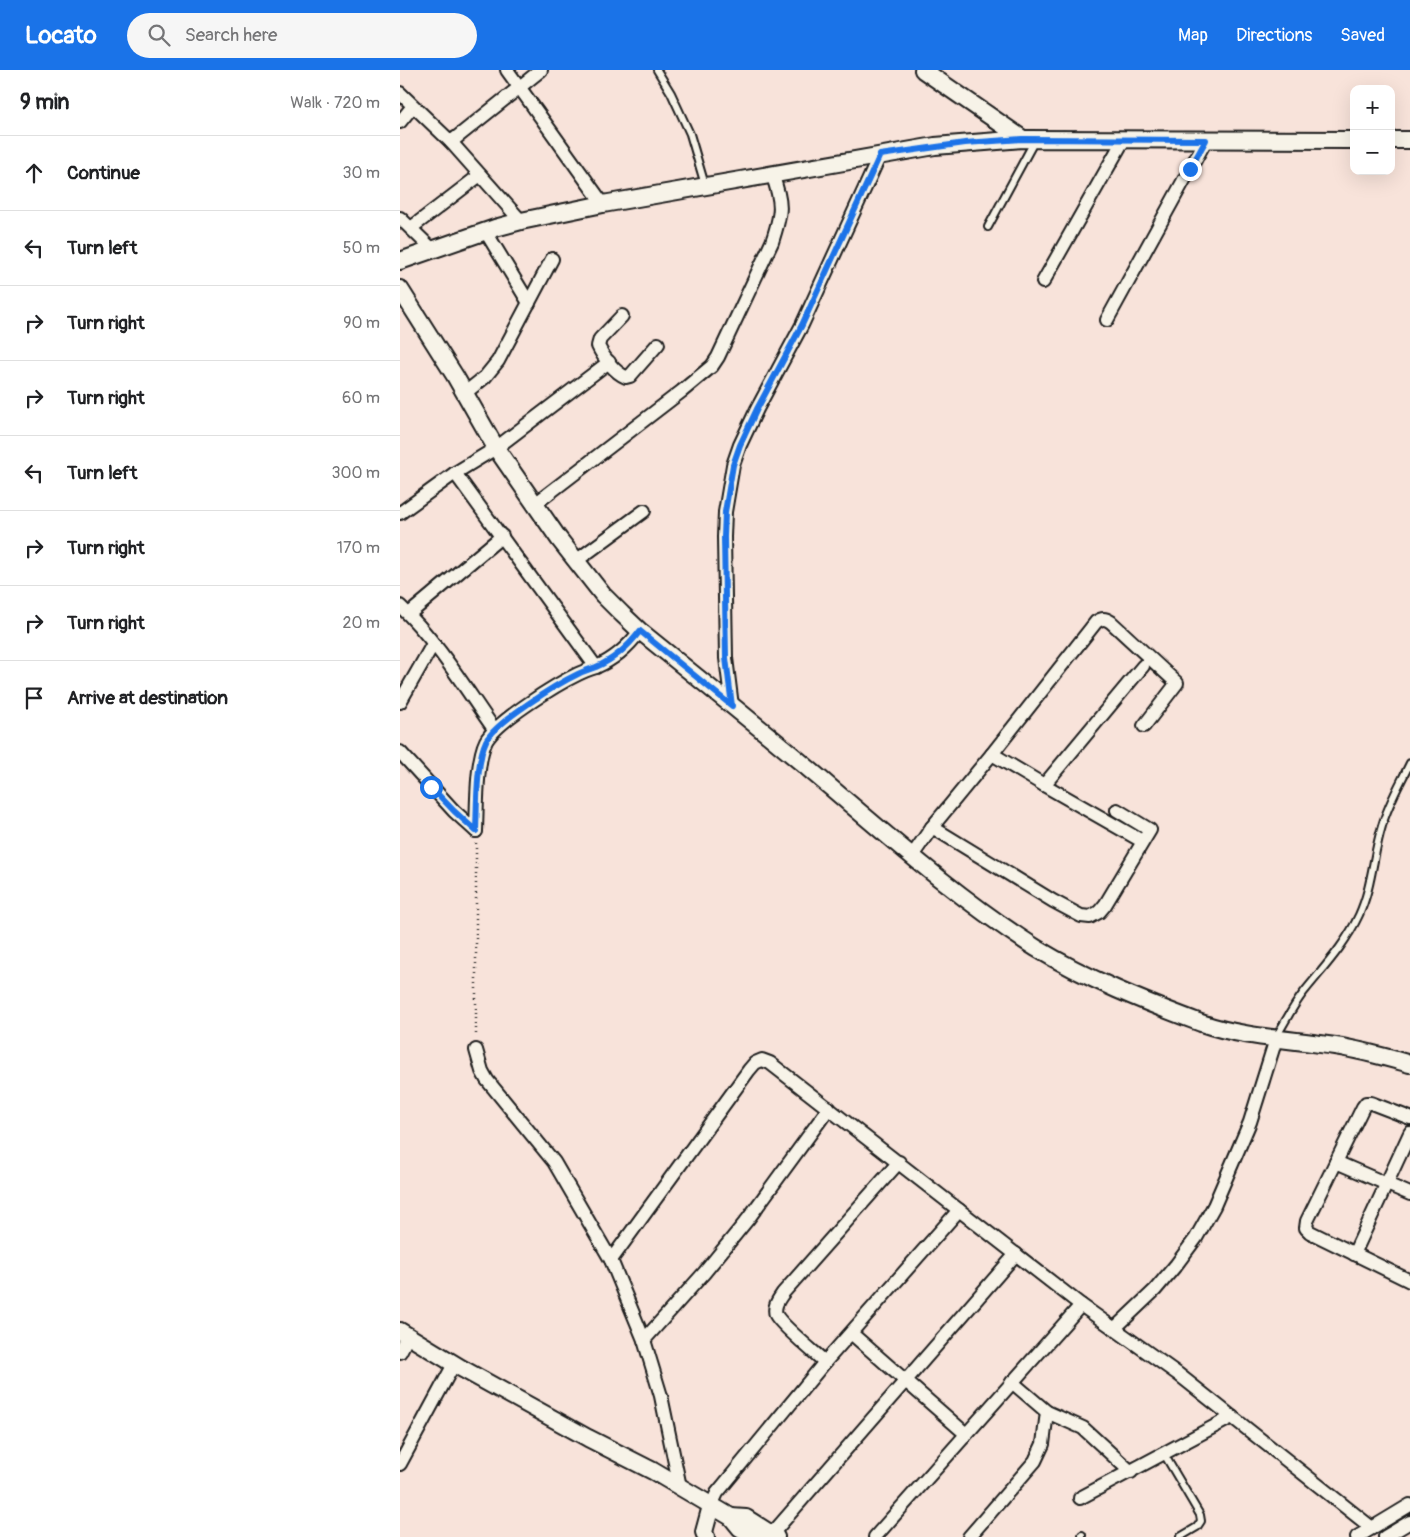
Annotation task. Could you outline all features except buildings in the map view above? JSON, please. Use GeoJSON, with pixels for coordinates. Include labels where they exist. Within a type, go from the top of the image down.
{"type":"FeatureCollection","features":[{"type":"Feature","properties":{"kind":"street"},"geometry":{"type":"LineString","coordinates":[[507,70],[603,204]]}},
{"type":"Feature","properties":{"kind":"street"},"geometry":{"type":"LineString","coordinates":[[451,142],[541,70]]}},
{"type":"Feature","properties":{"kind":"street"},"geometry":{"type":"LineString","coordinates":[[923,70],[1029,139]]}},
{"type":"Feature","properties":{"kind":"street"},"geometry":{"type":"LineString","coordinates":[[400,93],[451,142],[521,221]]}},
{"type":"Feature","properties":{"kind":"street"},"geometry":{"type":"LineString","coordinates":[[400,122],[413,106]]}},
{"type":"Feature","properties":{"kind":"street"},"geometry":{"type":"LineString","coordinates":[[400,261],[521,221],[603,204],[802,168],[955,144],[1029,139],[1350,140]]}},
{"type":"Feature","properties":{"kind":"street"},"geometry":{"type":"LineString","coordinates":[[1043,282],[1124,139]]}},
{"type":"Feature","properties":{"kind":"street"},"geometry":{"type":"LineString","coordinates":[[1106,320],[1206,140]]}},
{"type":"Feature","properties":{"kind":"street"},"geometry":{"type":"LineString","coordinates":[[1395,140],[1410,140]]}},
{"type":"Feature","properties":{"kind":"street"},"geometry":{"type":"LineString","coordinates":[[732,706],[726,658],[724,537],[725,512],[733,465],[757,409],[802,325],[880,155]]}},
{"type":"Feature","properties":{"kind":"street"},"geometry":{"type":"LineString","coordinates":[[535,504],[712,366],[738,316],[776,232],[781,206],[780,195],[772,174]]}},
{"type":"Feature","properties":{"kind":"street"},"geometry":{"type":"LineString","coordinates":[[411,228],[480,175]]}},
{"type":"Feature","properties":{"kind":"street"},"geometry":{"type":"LineString","coordinates":[[400,218],[433,250]]}},
{"type":"Feature","properties":{"kind":"street"},"geometry":{"type":"LineString","coordinates":[[486,232],[529,303]]}},
{"type":"Feature","properties":{"kind":"street"},"geometry":{"type":"LineString","coordinates":[[465,393],[485,377],[498,360],[552,259]]}},
{"type":"Feature","properties":{"kind":"street"},"geometry":{"type":"LineString","coordinates":[[400,290],[465,393],[496,448],[576,561],[603,594],[642,633],[912,856],[988,916],[1038,949],[1085,974],[1138,998],[1204,1024],[1230,1031],[1276,1039],[1364,1051],[1410,1064]]}},
{"type":"Feature","properties":{"kind":"street"},"geometry":{"type":"LineString","coordinates":[[622,316],[599,342],[600,349],[622,376],[626,377],[634,372],[658,344]]}},
{"type":"Feature","properties":{"kind":"street"},"geometry":{"type":"LineString","coordinates":[[401,511],[455,473],[496,448],[609,362]]}},
{"type":"Feature","properties":{"kind":"street"},"geometry":{"type":"LineString","coordinates":[[455,473],[596,667]]}},
{"type":"Feature","properties":{"kind":"street"},"geometry":{"type":"LineString","coordinates":[[576,561],[644,511]]}},
{"type":"Feature","properties":{"kind":"street"},"geometry":{"type":"LineString","coordinates":[[494,729],[434,644],[404,610],[502,536]]}},
{"type":"Feature","properties":{"kind":"street"},"geometry":{"type":"LineString","coordinates":[[912,856],[932,827],[1096,622],[1101,619],[1111,622],[1176,684],[1144,726]]}},
{"type":"Feature","properties":{"kind":"street"},"geometry":{"type":"LineString","coordinates":[[476,831],[477,789],[482,755],[486,741],[494,729],[524,707],[573,676],[596,667],[624,650],[642,633]]}},
{"type":"Feature","properties":{"kind":"street"},"geometry":{"type":"LineString","coordinates":[[400,702],[434,644]]}},
{"type":"Feature","properties":{"kind":"street"},"geometry":{"type":"LineString","coordinates":[[1044,785],[1143,666]]}},
{"type":"Feature","properties":{"kind":"street"},"geometry":{"type":"LineString","coordinates":[[400,752],[454,811],[476,831]]}},
{"type":"Feature","properties":{"kind":"street"},"geometry":{"type":"LineString","coordinates":[[992,754],[1142,841]]}},
{"type":"Feature","properties":{"kind":"street"},"geometry":{"type":"LineString","coordinates":[[932,827],[1060,905],[1081,916],[1090,917],[1099,912],[1105,905],[1150,830],[1117,810]]}},
{"type":"Feature","properties":{"kind":"street"},"geometry":{"type":"LineString","coordinates":[[1114,1329],[1155,1290],[1176,1265],[1196,1238],[1214,1206],[1250,1122],[1276,1039]]}},
{"type":"Feature","properties":{"kind":"street"},"geometry":{"type":"LineString","coordinates":[[476,1050],[482,1071],[487,1080],[554,1162],[611,1260],[644,1340],[661,1396],[680,1488]]}},
{"type":"Feature","properties":{"kind":"street"},"geometry":{"type":"LineString","coordinates":[[611,1260],[755,1063],[762,1060],[770,1062],[1081,1305],[1178,1374],[1372,1528]]}},
{"type":"Feature","properties":{"kind":"street"},"geometry":{"type":"LineString","coordinates":[[1410,1118],[1371,1103],[1366,1103],[1307,1221],[1306,1228],[1310,1232],[1410,1281]]}},
{"type":"Feature","properties":{"kind":"street"},"geometry":{"type":"LineString","coordinates":[[644,1340],[704,1273],[748,1219],[829,1108]]}},
{"type":"Feature","properties":{"kind":"street"},"geometry":{"type":"LineString","coordinates":[[1354,1254],[1410,1133]]}},
{"type":"Feature","properties":{"kind":"street"},"geometry":{"type":"LineString","coordinates":[[826,1362],[781,1322],[776,1314],[776,1304],[783,1293],[899,1162]]}},
{"type":"Feature","properties":{"kind":"street"},"geometry":{"type":"LineString","coordinates":[[1336,1162],[1410,1194]]}},
{"type":"Feature","properties":{"kind":"street"},"geometry":{"type":"LineString","coordinates":[[702,1535],[711,1506],[717,1494],[826,1362],[959,1210]]}},
{"type":"Feature","properties":{"kind":"street"},"geometry":{"type":"LineString","coordinates":[[731,1517],[746,1518],[774,1536],[905,1381],[1016,1254]]}},
{"type":"Feature","properties":{"kind":"street"},"geometry":{"type":"LineString","coordinates":[[875,1537],[1081,1305]]}},
{"type":"Feature","properties":{"kind":"street"},"geometry":{"type":"LineString","coordinates":[[400,1352],[404,1334],[457,1366],[731,1517],[740,1528],[756,1537]]}},
{"type":"Feature","properties":{"kind":"street"},"geometry":{"type":"LineString","coordinates":[[851,1334],[966,1434]]}},
{"type":"Feature","properties":{"kind":"street"},"geometry":{"type":"LineString","coordinates":[[400,1464],[457,1366]]}},
{"type":"Feature","properties":{"kind":"street"},"geometry":{"type":"LineString","coordinates":[[1012,1382],[1048,1412],[1083,1428],[1131,1472]]}},
{"type":"Feature","properties":{"kind":"street"},"geometry":{"type":"LineString","coordinates":[[969,1537],[1035,1461],[1042,1444],[1048,1412]]}},
{"type":"Feature","properties":{"kind":"street"},"geometry":{"type":"LineString","coordinates":[[1080,1498],[1232,1417]]}},
{"type":"Feature","properties":{"kind":"street"},"geometry":{"type":"LineString","coordinates":[[1357,1537],[1410,1505]]}},
{"type":"Feature","properties":{"kind":"street"},"geometry":{"type":"LineString","coordinates":[[1385,1537],[1410,1522]]}},
{"type":"Feature","properties":{"kind":"lane"},"geometry":{"type":"LineString","coordinates":[[657,70],[671,93],[690,134],[705,186]]}},
{"type":"Feature","properties":{"kind":"lane"},"geometry":{"type":"LineString","coordinates":[[988,227],[1029,139]]}},
{"type":"Feature","properties":{"kind":"lane"},"geometry":{"type":"LineString","coordinates":[[1276,1039],[1293,1008],[1339,951],[1351,933],[1367,890],[1386,813],[1410,763]]}},
{"type":"Feature","properties":{"kind":"lane"},"geometry":{"type":"LineString","coordinates":[[1164,1454],[1200,1515],[1201,1521],[1197,1527],[1180,1537]]}},
{"type":"Feature","properties":{"kind":"path"},"geometry":{"type":"LineString","coordinates":[[476,831],[476,1050]]}},
{"type":"Feature","properties":{"kind":"route"},"geometry":{"type":"LineString","coordinates":[[431,787],[476,831],[477,789],[482,755],[486,741],[494,729],[524,707],[573,676],[610,660],[624,650],[640,631],[732,706],[726,658],[724,537],[725,512],[733,465],[757,409],[802,325],[880,155],[935,146],[1022,139],[1206,140],[1190,169]]}}]}
